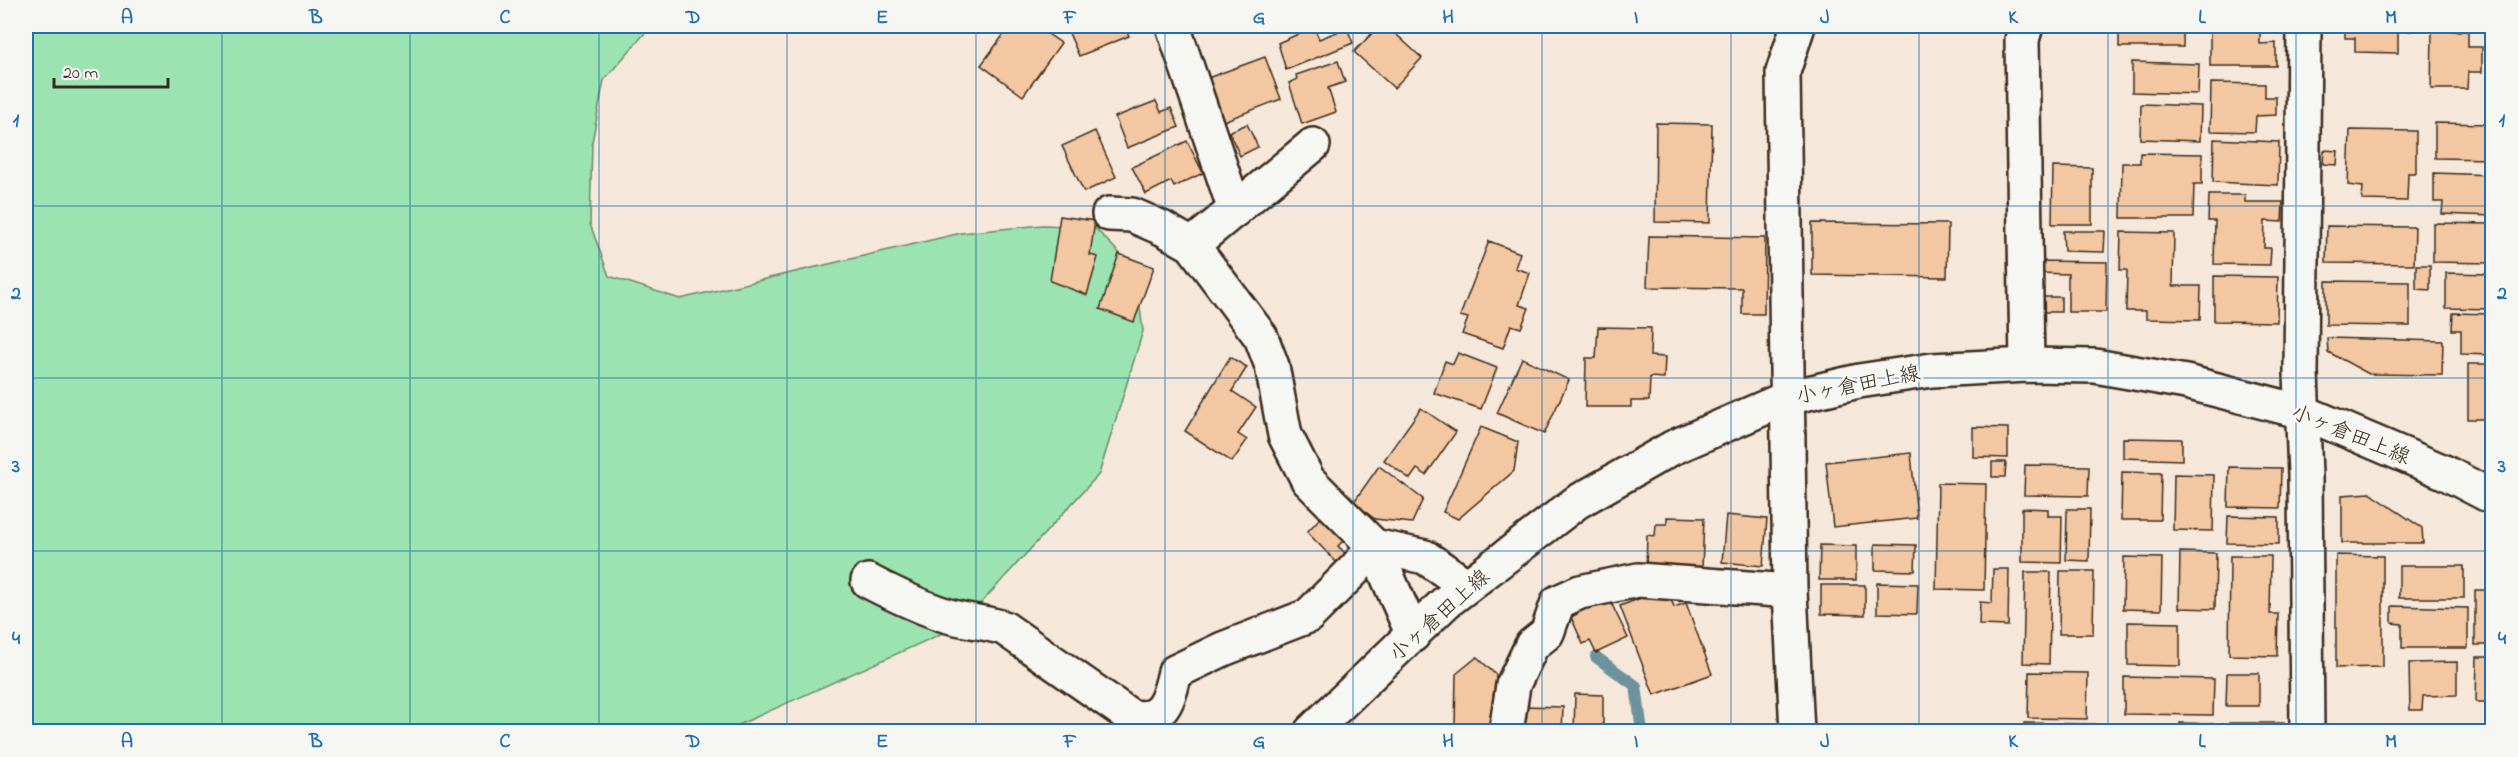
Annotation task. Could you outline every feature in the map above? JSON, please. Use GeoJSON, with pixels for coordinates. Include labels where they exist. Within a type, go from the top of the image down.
{"type":"FeatureCollection","features":[{"type":"Feature","properties":{"kind":"street"},"geometry":{"type":"LineString","coordinates":[[1173,26],[1235,210]]}},
{"type":"Feature","properties":{"kind":"street"},"geometry":{"type":"LineString","coordinates":[[1797,732],[1790,591],[1783,72],[1798,26]]}},
{"type":"Feature","properties":{"kind":"street"},"geometry":{"type":"LineString","coordinates":[[2026,26],[2022,51],[2027,365]]}},
{"type":"Feature","properties":{"kind":"street"},"geometry":{"type":"LineString","coordinates":[[2304,26],[2301,373],[2307,732]]}},
{"type":"Feature","properties":{"kind":"street"},"geometry":{"type":"LineString","coordinates":[[1192,245],[1313,145]]}},
{"type":"Feature","properties":{"kind":"street"},"geometry":{"type":"LineString","coordinates":[[1109,214],[1132,215],[1192,245],[1261,337],[1272,366],[1285,435],[1308,480],[1374,546],[1413,635]]}},
{"type":"Feature","properties":{"kind":"street","name":"小ヶ倉田上線"},"geometry":{"type":"LineString","coordinates":[[1313,731],[1445,603],[1577,502],[1672,448],[1787,398],[1859,381],[1932,370],[2027,365],[2095,366],[2186,382],[2303,412],[2444,472],[2493,497]]}},
{"type":"Feature","properties":{"kind":"street"},"geometry":{"type":"LineString","coordinates":[[868,581],[900,597],[948,615],[1004,628],[1130,716],[1142,719],[1154,717],[1169,699],[1175,672],[1223,649],[1308,616],[1356,569],[1374,546]]}},
{"type":"Feature","properties":{"kind":"street"},"geometry":{"type":"LineString","coordinates":[[1374,546],[1425,557],[1467,586]]}},
{"type":"Feature","properties":{"kind":"street"},"geometry":{"type":"LineString","coordinates":[[1506,732],[1513,685],[1532,645],[1546,633],[1558,603],[1580,592],[1638,580],[1790,591]]}},
{"type":"Feature","properties":{"kind":"green space"},"geometry":{"type":"Polygon","coordinates":[[[26,26],[651,26],[604,80],[592,142],[590,224],[609,276],[680,299],[961,233],[1043,225],[1094,227],[1135,269],[1143,331],[1099,474],[961,625],[725,731],[26,731],[26,26]]]}},
{"type":"Feature","properties":{"kind":"building"},"geometry":{"type":"Polygon","coordinates":[[[1010,26],[1036,26],[1061,43],[1023,96],[981,65],[1010,26]]]}},
{"type":"Feature","properties":{"kind":"building"},"geometry":{"type":"Polygon","coordinates":[[[1066,26],[1125,26],[1129,36],[1079,56],[1066,26]]]}},
{"type":"Feature","properties":{"kind":"building"},"geometry":{"type":"Polygon","coordinates":[[[1379,26],[1387,26],[1422,58],[1394,88],[1354,52],[1379,26]]]}},
{"type":"Feature","properties":{"kind":"building"},"geometry":{"type":"Polygon","coordinates":[[[2119,26],[2183,26],[2183,47],[2119,47],[2119,26]]]}},
{"type":"Feature","properties":{"kind":"building"},"geometry":{"type":"Polygon","coordinates":[[[2210,26],[2260,26],[2260,44],[2276,43],[2276,66],[2210,66],[2210,26]]]}},
{"type":"Feature","properties":{"kind":"building"},"geometry":{"type":"Polygon","coordinates":[[[2345,26],[2411,26],[2411,31],[2398,31],[2398,53],[2355,52],[2355,38],[2345,38],[2345,26]]]}},
{"type":"Feature","properties":{"kind":"building"},"geometry":{"type":"Polygon","coordinates":[[[1314,27],[1319,39],[1347,28],[1353,43],[1286,70],[1278,43],[1314,27]]]}},
{"type":"Feature","properties":{"kind":"building"},"geometry":{"type":"Polygon","coordinates":[[[2432,30],[2468,31],[2468,47],[2482,47],[2482,72],[2468,72],[2467,89],[2431,89],[2432,30]]]}},
{"type":"Feature","properties":{"kind":"building"},"geometry":{"type":"Polygon","coordinates":[[[1265,57],[1281,99],[1221,122],[1205,79],[1265,57]]]}},
{"type":"Feature","properties":{"kind":"building"},"geometry":{"type":"Polygon","coordinates":[[[1338,61],[1345,82],[1328,88],[1336,112],[1302,124],[1289,83],[1297,79],[1296,75],[1338,61]]]}},
{"type":"Feature","properties":{"kind":"building"},"geometry":{"type":"Polygon","coordinates":[[[2132,62],[2199,64],[2198,94],[2132,92],[2132,62]]]}},
{"type":"Feature","properties":{"kind":"building"},"geometry":{"type":"Polygon","coordinates":[[[2211,83],[2265,84],[2265,97],[2276,97],[2276,115],[2256,116],[2255,132],[2210,131],[2211,83]]]}},
{"type":"Feature","properties":{"kind":"building"},"geometry":{"type":"Polygon","coordinates":[[[1156,101],[1161,112],[1171,108],[1179,127],[1127,148],[1115,117],[1156,101]]]}},
{"type":"Feature","properties":{"kind":"building"},"geometry":{"type":"Polygon","coordinates":[[[2141,104],[2201,106],[2200,141],[2140,139],[2141,104]]]}},
{"type":"Feature","properties":{"kind":"building"},"geometry":{"type":"Polygon","coordinates":[[[1656,123],[1712,124],[1710,223],[1655,222],[1656,123]]]}},
{"type":"Feature","properties":{"kind":"building"},"geometry":{"type":"Polygon","coordinates":[[[2435,123],[2492,124],[2492,159],[2435,158],[2435,123]]]}},
{"type":"Feature","properties":{"kind":"building"},"geometry":{"type":"Polygon","coordinates":[[[1247,124],[1258,147],[1240,156],[1229,132],[1247,124]]]}},
{"type":"Feature","properties":{"kind":"building"},"geometry":{"type":"Polygon","coordinates":[[[2350,130],[2416,131],[2416,173],[2408,173],[2407,201],[2362,200],[2363,187],[2348,185],[2350,130]]]}},
{"type":"Feature","properties":{"kind":"building"},"geometry":{"type":"Polygon","coordinates":[[[1095,131],[1116,177],[1084,192],[1062,146],[1095,131]]]}},
{"type":"Feature","properties":{"kind":"building"},"geometry":{"type":"Polygon","coordinates":[[[2214,139],[2279,142],[2278,185],[2213,182],[2214,139]]]}},
{"type":"Feature","properties":{"kind":"building"},"geometry":{"type":"Polygon","coordinates":[[[1187,141],[1203,173],[1174,187],[1171,181],[1146,194],[1132,167],[1187,141]]]}},
{"type":"Feature","properties":{"kind":"building"},"geometry":{"type":"Polygon","coordinates":[[[2324,150],[2338,151],[2337,165],[2323,164],[2324,150]]]}},
{"type":"Feature","properties":{"kind":"building"},"geometry":{"type":"Polygon","coordinates":[[[2140,153],[2202,154],[2202,184],[2194,184],[2193,218],[2121,218],[2122,163],[2140,163],[2140,153]]]}},
{"type":"Feature","properties":{"kind":"building"},"geometry":{"type":"Polygon","coordinates":[[[2053,167],[2092,168],[2092,224],[2052,224],[2053,167]]]}},
{"type":"Feature","properties":{"kind":"building"},"geometry":{"type":"Polygon","coordinates":[[[2434,173],[2492,175],[2492,216],[2442,214],[2443,202],[2434,202],[2434,173]]]}},
{"type":"Feature","properties":{"kind":"building"},"geometry":{"type":"Polygon","coordinates":[[[2209,195],[2245,195],[2245,202],[2283,202],[2282,222],[2265,221],[2264,248],[2271,248],[2270,265],[2214,264],[2215,221],[2208,221],[2209,195]]]}},
{"type":"Feature","properties":{"kind":"building"},"geometry":{"type":"Polygon","coordinates":[[[1060,216],[1095,221],[1090,255],[1098,257],[1087,295],[1050,281],[1060,216]]]}},
{"type":"Feature","properties":{"kind":"building"},"geometry":{"type":"Polygon","coordinates":[[[1812,223],[1948,224],[1947,277],[1812,275],[1812,223]]]}},
{"type":"Feature","properties":{"kind":"building"},"geometry":{"type":"Polygon","coordinates":[[[2433,223],[2490,224],[2492,263],[2433,262],[2433,223]]]}},
{"type":"Feature","properties":{"kind":"building"},"geometry":{"type":"Polygon","coordinates":[[[2327,226],[2415,227],[2414,264],[2326,263],[2327,226]]]}},
{"type":"Feature","properties":{"kind":"building"},"geometry":{"type":"Polygon","coordinates":[[[2063,231],[2105,231],[2104,252],[2064,251],[2063,231]]]}},
{"type":"Feature","properties":{"kind":"building"},"geometry":{"type":"Polygon","coordinates":[[[2121,232],[2174,233],[2173,286],[2201,286],[2200,320],[2146,319],[2146,311],[2126,311],[2127,270],[2120,270],[2121,232]]]}},
{"type":"Feature","properties":{"kind":"building"},"geometry":{"type":"Polygon","coordinates":[[[1649,236],[1765,238],[1764,314],[1742,314],[1742,288],[1647,287],[1649,236]]]}},
{"type":"Feature","properties":{"kind":"building"},"geometry":{"type":"Polygon","coordinates":[[[1489,241],[1520,253],[1515,268],[1530,273],[1519,305],[1529,308],[1521,328],[1511,325],[1503,348],[1462,334],[1468,318],[1460,316],[1489,241]]]}},
{"type":"Feature","properties":{"kind":"building"},"geometry":{"type":"Polygon","coordinates":[[[1119,254],[1154,267],[1134,322],[1100,309],[1119,254]]]}},
{"type":"Feature","properties":{"kind":"building"},"geometry":{"type":"Polygon","coordinates":[[[2038,261],[2107,262],[2106,312],[2068,312],[2068,274],[2038,273],[2038,261]]]}},
{"type":"Feature","properties":{"kind":"building"},"geometry":{"type":"Polygon","coordinates":[[[2416,265],[2430,265],[2430,290],[2416,289],[2416,265]]]}},
{"type":"Feature","properties":{"kind":"building"},"geometry":{"type":"Polygon","coordinates":[[[2446,273],[2492,274],[2492,309],[2446,308],[2446,273]]]}},
{"type":"Feature","properties":{"kind":"building"},"geometry":{"type":"Polygon","coordinates":[[[2214,276],[2278,277],[2277,322],[2214,321],[2214,276]]]}},
{"type":"Feature","properties":{"kind":"building"},"geometry":{"type":"Polygon","coordinates":[[[2326,281],[2410,282],[2410,326],[2326,325],[2326,281]]]}},
{"type":"Feature","properties":{"kind":"building"},"geometry":{"type":"Polygon","coordinates":[[[2038,297],[2061,297],[2061,312],[2037,312],[2038,297]]]}},
{"type":"Feature","properties":{"kind":"building"},"geometry":{"type":"Polygon","coordinates":[[[2453,313],[2492,314],[2492,355],[2461,354],[2461,330],[2452,330],[2453,313]]]}},
{"type":"Feature","properties":{"kind":"building"},"geometry":{"type":"Polygon","coordinates":[[[1598,327],[1651,328],[1650,356],[1665,357],[1664,378],[1650,377],[1649,401],[1631,401],[1631,407],[1585,407],[1586,358],[1596,358],[1598,327]]]}},
{"type":"Feature","properties":{"kind":"building"},"geometry":{"type":"Polygon","coordinates":[[[2327,338],[2443,341],[2442,375],[2369,374],[2328,352],[2327,338]]]}},
{"type":"Feature","properties":{"kind":"building"},"geometry":{"type":"Polygon","coordinates":[[[1458,353],[1497,368],[1481,409],[1434,393],[1445,361],[1453,364],[1458,353]]]}},
{"type":"Feature","properties":{"kind":"building"},"geometry":{"type":"Polygon","coordinates":[[[1230,357],[1247,367],[1232,391],[1256,407],[1238,434],[1247,440],[1232,462],[1185,431],[1230,357]]]}},
{"type":"Feature","properties":{"kind":"building"},"geometry":{"type":"Polygon","coordinates":[[[1522,358],[1569,380],[1544,434],[1497,413],[1522,358]]]}},
{"type":"Feature","properties":{"kind":"building"},"geometry":{"type":"Polygon","coordinates":[[[2468,364],[2492,364],[2492,419],[2468,419],[2468,364]]]}},
{"type":"Feature","properties":{"kind":"building"},"geometry":{"type":"Polygon","coordinates":[[[1421,408],[1456,432],[1426,475],[1417,469],[1410,479],[1384,460],[1421,408]]]}},
{"type":"Feature","properties":{"kind":"building"},"geometry":{"type":"Polygon","coordinates":[[[1481,427],[1518,442],[1514,471],[1458,519],[1443,512],[1481,427]]]}},
{"type":"Feature","properties":{"kind":"building"},"geometry":{"type":"Polygon","coordinates":[[[1973,427],[2008,428],[2008,458],[1973,457],[1973,427]]]}},
{"type":"Feature","properties":{"kind":"building"},"geometry":{"type":"Polygon","coordinates":[[[2123,438],[2182,439],[2182,460],[2123,458],[2123,438]]]}},
{"type":"Feature","properties":{"kind":"building"},"geometry":{"type":"Polygon","coordinates":[[[1911,453],[1917,518],[1833,527],[1826,462],[1911,453]]]}},
{"type":"Feature","properties":{"kind":"building"},"geometry":{"type":"Polygon","coordinates":[[[1992,462],[2006,462],[2005,477],[1992,477],[1992,462]]]}},
{"type":"Feature","properties":{"kind":"building"},"geometry":{"type":"Polygon","coordinates":[[[2025,465],[2089,466],[2088,496],[2024,495],[2025,465]]]}},
{"type":"Feature","properties":{"kind":"building"},"geometry":{"type":"Polygon","coordinates":[[[1379,466],[1423,499],[1412,523],[1375,519],[1353,503],[1379,466]]]}},
{"type":"Feature","properties":{"kind":"building"},"geometry":{"type":"Polygon","coordinates":[[[2229,467],[2281,468],[2280,508],[2228,507],[2229,467]]]}},
{"type":"Feature","properties":{"kind":"building"},"geometry":{"type":"Polygon","coordinates":[[[2122,472],[2161,473],[2160,520],[2121,520],[2122,472]]]}},
{"type":"Feature","properties":{"kind":"building"},"geometry":{"type":"Polygon","coordinates":[[[2174,474],[2214,475],[2213,531],[2173,530],[2174,474]]]}},
{"type":"Feature","properties":{"kind":"building"},"geometry":{"type":"Polygon","coordinates":[[[1938,483],[1986,484],[1984,590],[1936,589],[1938,483]]]}},
{"type":"Feature","properties":{"kind":"building"},"geometry":{"type":"Polygon","coordinates":[[[2370,493],[2422,528],[2423,543],[2342,543],[2342,495],[2370,493]]]}},
{"type":"Feature","properties":{"kind":"building"},"geometry":{"type":"Polygon","coordinates":[[[2022,508],[2048,509],[2048,516],[2062,516],[2061,563],[2022,562],[2022,508]]]}},
{"type":"Feature","properties":{"kind":"building"},"geometry":{"type":"Polygon","coordinates":[[[2067,509],[2090,509],[2089,561],[2066,560],[2067,509]]]}},
{"type":"Feature","properties":{"kind":"building"},"geometry":{"type":"Polygon","coordinates":[[[1726,515],[1767,519],[1763,566],[1722,562],[1726,515]]]}},
{"type":"Feature","properties":{"kind":"building"},"geometry":{"type":"Polygon","coordinates":[[[1322,516],[1346,538],[1338,546],[1347,555],[1338,564],[1307,532],[1322,516]]]}},
{"type":"Feature","properties":{"kind":"building"},"geometry":{"type":"Polygon","coordinates":[[[2228,516],[2279,517],[2279,544],[2227,543],[2228,516]]]}},
{"type":"Feature","properties":{"kind":"building"},"geometry":{"type":"Polygon","coordinates":[[[1667,517],[1704,518],[1702,570],[1646,568],[1647,535],[1655,536],[1656,524],[1667,524],[1667,517]]]}},
{"type":"Feature","properties":{"kind":"building"},"geometry":{"type":"Polygon","coordinates":[[[1875,544],[1916,545],[1915,571],[1875,570],[1875,544]]]}},
{"type":"Feature","properties":{"kind":"building"},"geometry":{"type":"Polygon","coordinates":[[[1820,545],[1856,546],[1856,580],[1819,580],[1820,545]]]}},
{"type":"Feature","properties":{"kind":"building"},"geometry":{"type":"Polygon","coordinates":[[[2180,552],[2216,553],[2215,609],[2179,608],[2180,552]]]}},
{"type":"Feature","properties":{"kind":"building"},"geometry":{"type":"Polygon","coordinates":[[[2336,555],[2383,556],[2383,667],[2336,668],[2336,555]]]}},
{"type":"Feature","properties":{"kind":"building"},"geometry":{"type":"Polygon","coordinates":[[[2230,556],[2271,556],[2270,614],[2278,614],[2277,656],[2229,655],[2230,556]]]}},
{"type":"Feature","properties":{"kind":"building"},"geometry":{"type":"Polygon","coordinates":[[[2124,557],[2162,558],[2161,610],[2123,609],[2124,557]]]}},
{"type":"Feature","properties":{"kind":"building"},"geometry":{"type":"Polygon","coordinates":[[[2399,566],[2464,566],[2464,598],[2399,598],[2399,566]]]}},
{"type":"Feature","properties":{"kind":"building"},"geometry":{"type":"Polygon","coordinates":[[[1993,569],[2009,569],[2008,626],[1979,625],[1980,602],[1992,603],[1993,569]]]}},
{"type":"Feature","properties":{"kind":"building"},"geometry":{"type":"Polygon","coordinates":[[[2060,571],[2094,571],[2093,634],[2059,634],[2060,571]]]}},
{"type":"Feature","properties":{"kind":"building"},"geometry":{"type":"Polygon","coordinates":[[[2025,572],[2051,572],[2049,664],[2023,663],[2025,572]]]}},
{"type":"Feature","properties":{"kind":"building"},"geometry":{"type":"Polygon","coordinates":[[[1877,583],[1918,584],[1917,614],[1877,613],[1877,583]]]}},
{"type":"Feature","properties":{"kind":"building"},"geometry":{"type":"Polygon","coordinates":[[[1821,585],[1865,585],[1865,615],[1821,614],[1821,585]]]}},
{"type":"Feature","properties":{"kind":"building"},"geometry":{"type":"Polygon","coordinates":[[[1667,588],[1674,607],[1686,603],[1712,674],[1654,695],[1620,606],[1667,588]]]}},
{"type":"Feature","properties":{"kind":"building"},"geometry":{"type":"Polygon","coordinates":[[[2475,590],[2492,590],[2492,645],[2475,645],[2475,590]]]}},
{"type":"Feature","properties":{"kind":"building"},"geometry":{"type":"Polygon","coordinates":[[[1607,594],[1628,638],[1596,653],[1590,641],[1583,644],[1571,617],[1577,614],[1576,609],[1607,594]]]}},
{"type":"Feature","properties":{"kind":"building"},"geometry":{"type":"Polygon","coordinates":[[[2392,606],[2468,608],[2468,648],[2402,648],[2402,624],[2392,623],[2392,606]]]}},
{"type":"Feature","properties":{"kind":"building"},"geometry":{"type":"Polygon","coordinates":[[[2128,622],[2180,623],[2180,666],[2128,665],[2128,622]]]}},
{"type":"Feature","properties":{"kind":"building"},"geometry":{"type":"Polygon","coordinates":[[[1477,657],[1496,675],[1495,727],[1455,726],[1456,674],[1477,657]]]}},
{"type":"Feature","properties":{"kind":"building"},"geometry":{"type":"Polygon","coordinates":[[[2477,657],[2492,657],[2492,702],[2476,702],[2477,657]]]}},
{"type":"Feature","properties":{"kind":"building"},"geometry":{"type":"Polygon","coordinates":[[[2457,662],[2457,695],[2423,696],[2422,710],[2410,710],[2409,663],[2457,662]]]}},
{"type":"Feature","properties":{"kind":"building"},"geometry":{"type":"Polygon","coordinates":[[[2029,672],[2088,673],[2087,719],[2028,718],[2029,672]]]}},
{"type":"Feature","properties":{"kind":"building"},"geometry":{"type":"Polygon","coordinates":[[[2227,673],[2259,673],[2259,706],[2226,706],[2227,673]]]}},
{"type":"Feature","properties":{"kind":"building"},"geometry":{"type":"Polygon","coordinates":[[[2124,677],[2214,679],[2213,715],[2124,714],[2124,677]]]}},
{"type":"Feature","properties":{"kind":"building"},"geometry":{"type":"Polygon","coordinates":[[[1575,694],[1603,695],[1603,727],[1614,727],[1614,732],[1574,732],[1575,694]]]}},
{"type":"Feature","properties":{"kind":"building"},"geometry":{"type":"Polygon","coordinates":[[[1522,706],[1563,707],[1562,732],[1521,732],[1522,706]]]}},
{"type":"Feature","properties":{"kind":"building"},"geometry":{"type":"Polygon","coordinates":[[[2024,723],[2095,724],[2095,732],[2024,732],[2024,723]]]}},
{"type":"Feature","properties":{"kind":"building"},"geometry":{"type":"Polygon","coordinates":[[[2180,723],[2223,724],[2223,732],[2180,732],[2180,723]]]}},
{"type":"Feature","properties":{"kind":"building"},"geometry":{"type":"Polygon","coordinates":[[[2229,723],[2284,723],[2284,732],[2229,732],[2229,723]]]}},
{"type":"Feature","properties":{"kind":"building"},"geometry":{"type":"Polygon","coordinates":[[[2434,729],[2473,729],[2473,732],[2434,732],[2434,729]]]}},
{"type":"Feature","properties":{"kind":"waterway"},"geometry":{"type":"LineString","coordinates":[[1596,657],[1636,686],[1642,732]]}}]}
